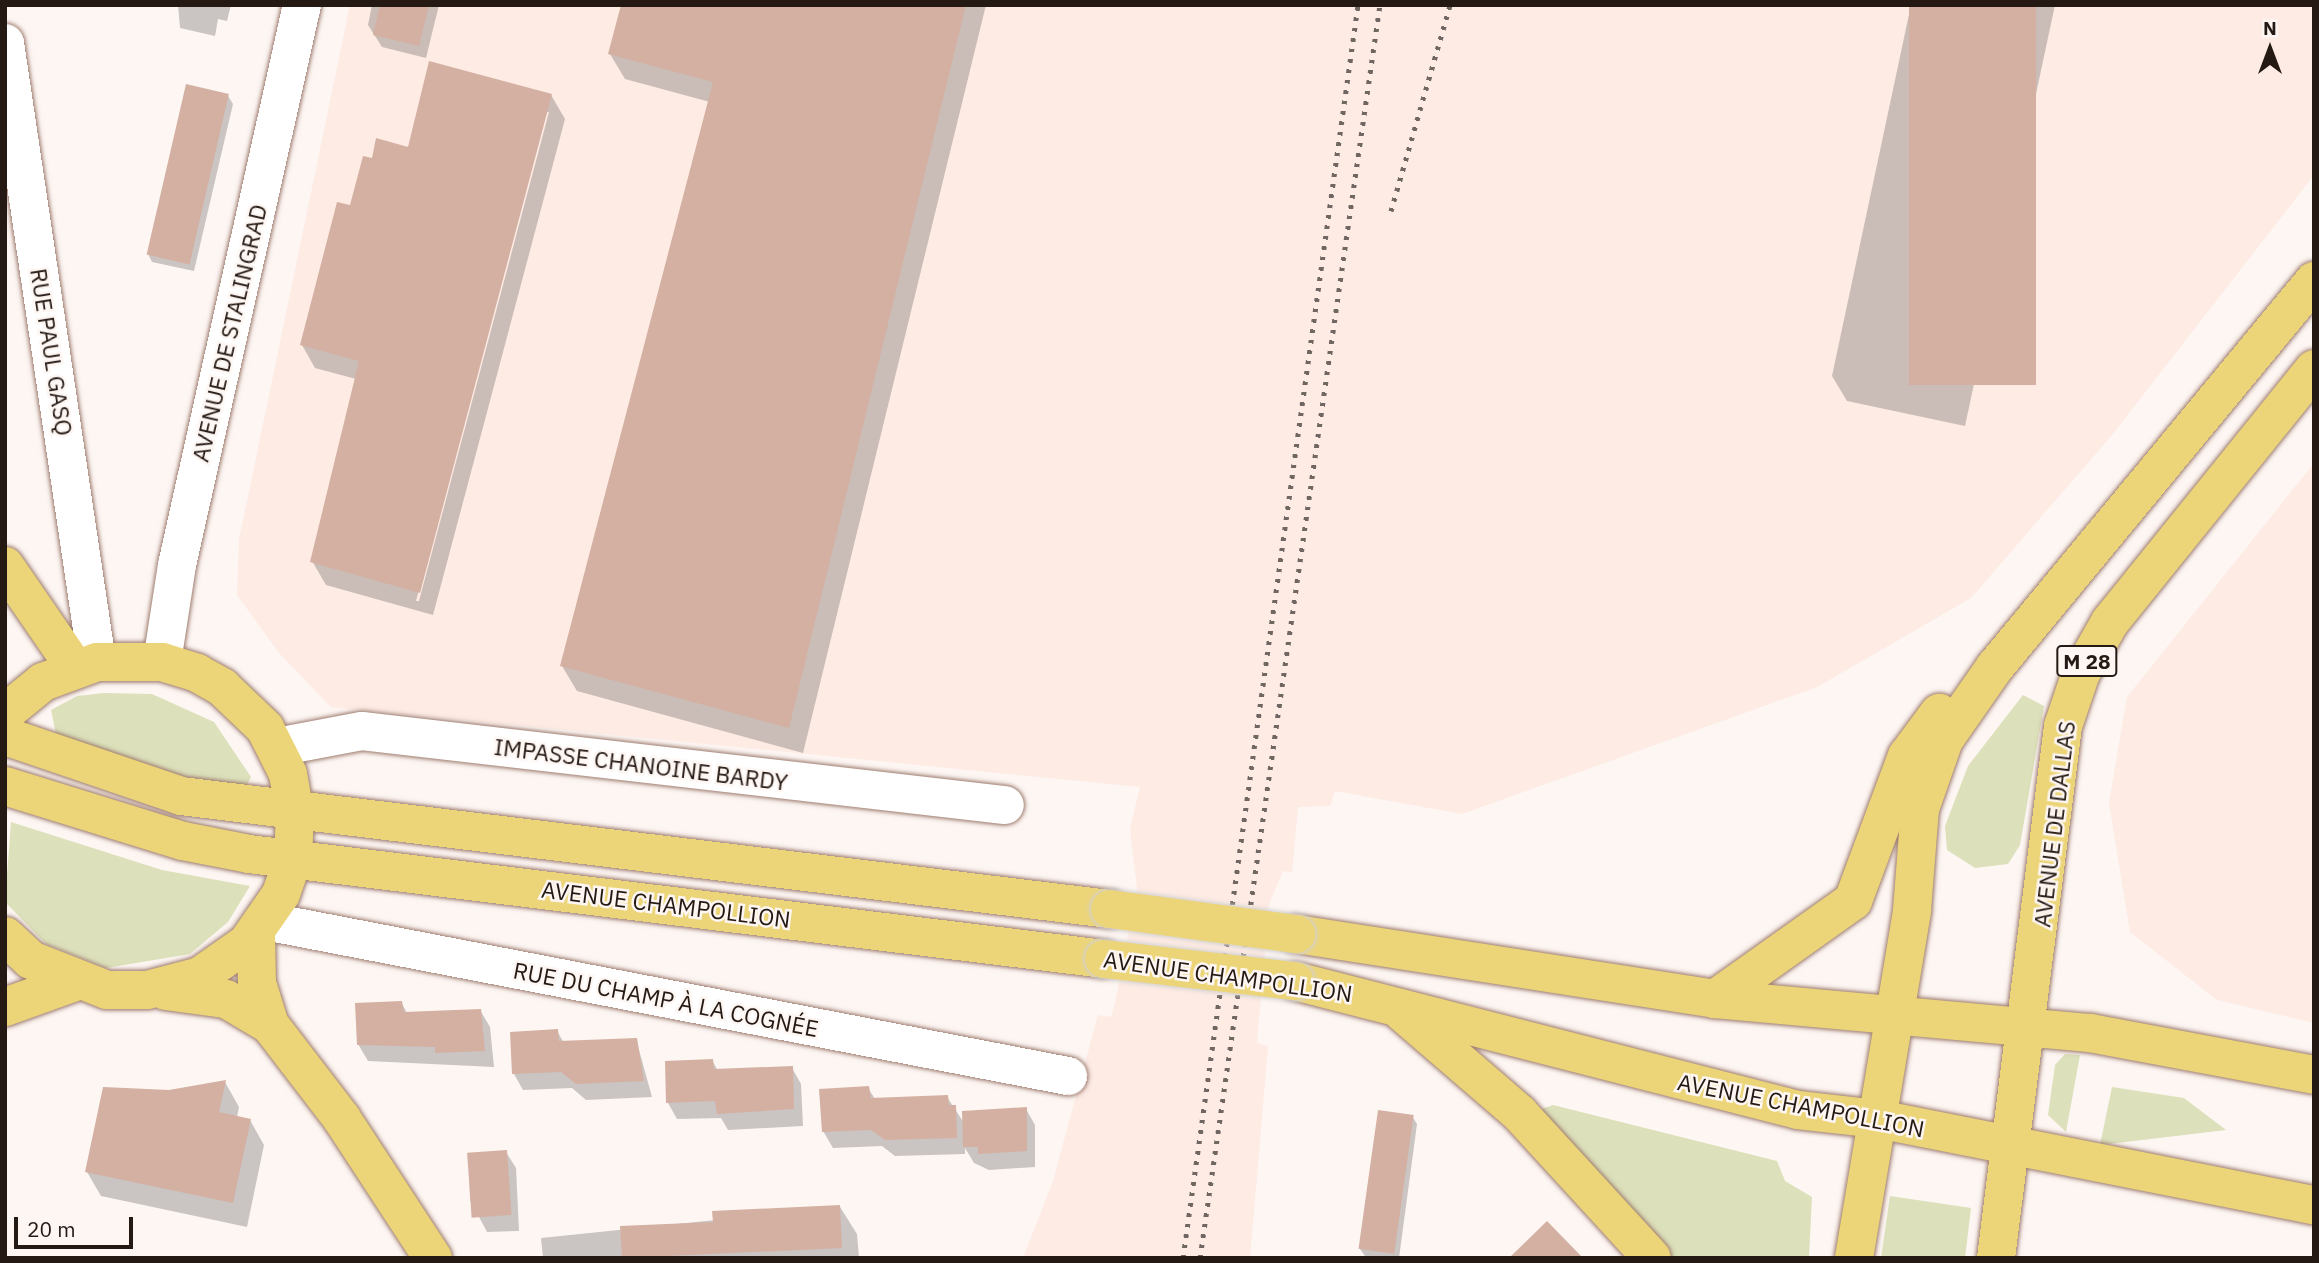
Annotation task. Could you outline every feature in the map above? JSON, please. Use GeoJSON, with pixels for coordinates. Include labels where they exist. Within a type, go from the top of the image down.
{"type":"FeatureCollection","features":[{"type":"Feature","properties":{"kind":"main road","name":"M 28"},"geometry":{"type":"LineString","coordinates":[[1878,1119],[1928,777],[1944,740],[1995,667],[2314,281]]}},
{"type":"Feature","properties":{"kind":"main road","name":"AVENUE DE DALLAS"},"geometry":{"type":"LineString","coordinates":[[1996,1258],[2063,726],[2081,673],[2110,622],[2314,369]]}},
{"type":"Feature","properties":{"kind":"main road"},"geometry":{"type":"LineString","coordinates":[[5,566],[86,665]]}},
{"type":"Feature","properties":{"kind":"main road"},"geometry":{"type":"LineString","coordinates":[[5,713],[43,682],[86,665],[162,662],[222,687],[277,747],[295,813],[293,859],[260,927],[256,971],[270,1025],[350,1129],[433,1258]]}},
{"type":"Feature","properties":{"kind":"main road","name":"M 28"},"geometry":{"type":"LineString","coordinates":[[1715,999],[1853,901],[1907,757],[1933,719],[1995,667]]}},
{"type":"Feature","properties":{"kind":"main road","name":"AVENUE CHAMPOLLION"},"geometry":{"type":"LineString","coordinates":[[5,736],[181,796],[295,813],[1110,909],[1296,934],[1715,999],[2026,1024],[2314,1075]]}},
{"type":"Feature","properties":{"kind":"main road","name":"AVENUE CHAMPOLLION"},"geometry":{"type":"LineString","coordinates":[[5,786],[183,841],[293,859],[1295,981],[1387,1000],[1674,1082],[1798,1110],[1878,1119],[2314,1205]]}},
{"type":"Feature","properties":{"kind":"main road"},"geometry":{"type":"LineString","coordinates":[[147,990],[200,976],[260,927]]}},
{"type":"Feature","properties":{"kind":"main road"},"geometry":{"type":"LineString","coordinates":[[5,936],[31,960],[75,982],[219,997],[270,1025]]}},
{"type":"Feature","properties":{"kind":"main road"},"geometry":{"type":"LineString","coordinates":[[5,1007],[75,982]]}},
{"type":"Feature","properties":{"kind":"main road"},"geometry":{"type":"LineString","coordinates":[[1387,1000],[1520,1114],[1652,1258]]}},
{"type":"Feature","properties":{"kind":"main road"},"geometry":{"type":"LineString","coordinates":[[1854,1258],[1878,1119]]}},
{"type":"Feature","properties":{"kind":"street","name":"AVENUE DE STALINGRAD"},"geometry":{"type":"LineString","coordinates":[[162,662],[177,565],[302,5]]}},
{"type":"Feature","properties":{"kind":"street","name":"RUE PAUL GASQ"},"geometry":{"type":"LineString","coordinates":[[5,43],[86,665]]}},
{"type":"Feature","properties":{"kind":"street","name":"IMPASSE CHANOINE BARDY"},"geometry":{"type":"LineString","coordinates":[[277,747],[362,732],[1005,804]]}},
{"type":"Feature","properties":{"kind":"street","name":"RUE DU CHAMP À LA COGNÉE"},"geometry":{"type":"LineString","coordinates":[[260,927],[1068,1076]]}},
{"type":"Feature","properties":{"kind":"shaded area"},"geometry":{"type":"Polygon","coordinates":[[[350,5],[2314,5],[2314,175],[2112,435],[1971,598],[1817,687],[1462,814],[1335,791],[1330,806],[1298,807],[1292,872],[1283,871],[1269,904],[1257,1042],[1268,1047],[1250,1258],[1023,1258],[1053,1181],[1098,1015],[1111,1017],[1115,1004],[1137,888],[1130,829],[1140,787],[331,707],[279,653],[237,595],[239,540],[350,5]]]}},
{"type":"Feature","properties":{"kind":"shaded area"},"geometry":{"type":"Polygon","coordinates":[[[2314,463],[2314,1023],[2217,1000],[2130,932],[2109,803],[2127,697],[2314,463]]]}},
{"type":"Feature","properties":{"kind":"green space"},"geometry":{"type":"Polygon","coordinates":[[[104,693],[152,694],[214,722],[251,777],[243,793],[160,775],[56,734],[51,710],[77,696],[104,693]]]}},
{"type":"Feature","properties":{"kind":"green space"},"geometry":{"type":"Polygon","coordinates":[[[2023,695],[2044,706],[2020,845],[2008,864],[1975,868],[1947,850],[1945,826],[1968,766],[2023,695]]]}},
{"type":"Feature","properties":{"kind":"green space"},"geometry":{"type":"Polygon","coordinates":[[[11,822],[162,870],[250,886],[228,922],[190,954],[106,968],[46,944],[5,902],[11,822]]]}},
{"type":"Feature","properties":{"kind":"green space"},"geometry":{"type":"Polygon","coordinates":[[[2065,1054],[2080,1055],[2066,1132],[2048,1115],[2055,1065],[2065,1054]]]}},
{"type":"Feature","properties":{"kind":"green space"},"geometry":{"type":"Polygon","coordinates":[[[2112,1087],[2184,1098],[2226,1130],[2100,1145],[2112,1087]]]}},
{"type":"Feature","properties":{"kind":"green space"},"geometry":{"type":"Polygon","coordinates":[[[1553,1105],[1777,1161],[1785,1181],[1812,1197],[1809,1258],[1671,1258],[1530,1113],[1553,1105]]]}},
{"type":"Feature","properties":{"kind":"green space"},"geometry":{"type":"Polygon","coordinates":[[[1890,1196],[1971,1208],[1965,1258],[1881,1258],[1890,1196]]]}},
{"type":"Feature","properties":{"kind":"building"},"geometry":{"type":"Polygon","coordinates":[[[380,5],[429,5],[419,46],[373,35],[380,5]]]}},
{"type":"Feature","properties":{"kind":"building"},"geometry":{"type":"Polygon","coordinates":[[[621,5],[966,5],[789,728],[560,666],[713,82],[608,54],[621,5]]]}},
{"type":"Feature","properties":{"kind":"building"},"geometry":{"type":"Polygon","coordinates":[[[1909,5],[2036,5],[2036,385],[1909,385],[1909,5]]]}},
{"type":"Feature","properties":{"kind":"building"},"geometry":{"type":"Polygon","coordinates":[[[429,61],[552,94],[420,593],[310,562],[359,361],[300,345],[337,202],[350,205],[363,156],[372,158],[376,138],[408,147],[429,61]]]}},
{"type":"Feature","properties":{"kind":"building"},"geometry":{"type":"Polygon","coordinates":[[[186,84],[229,94],[190,264],[147,255],[186,84]]]}},
{"type":"Feature","properties":{"kind":"building"},"geometry":{"type":"Polygon","coordinates":[[[402,1001],[404,1012],[481,1009],[485,1051],[435,1053],[435,1047],[357,1045],[355,1003],[402,1001]]]}},
{"type":"Feature","properties":{"kind":"building"},"geometry":{"type":"Polygon","coordinates":[[[558,1029],[559,1041],[637,1038],[644,1081],[576,1084],[561,1072],[512,1074],[510,1032],[558,1029]]]}},
{"type":"Feature","properties":{"kind":"building"},"geometry":{"type":"Polygon","coordinates":[[[713,1059],[714,1069],[793,1066],[794,1109],[717,1114],[715,1101],[666,1103],[665,1061],[713,1059]]]}},
{"type":"Feature","properties":{"kind":"building"},"geometry":{"type":"Polygon","coordinates":[[[226,1080],[219,1112],[251,1119],[233,1203],[85,1172],[103,1087],[169,1090],[226,1080]]]}},
{"type":"Feature","properties":{"kind":"building"},"geometry":{"type":"Polygon","coordinates":[[[869,1086],[871,1098],[948,1095],[949,1105],[956,1105],[957,1138],[885,1140],[871,1130],[822,1132],[819,1089],[869,1086]]]}},
{"type":"Feature","properties":{"kind":"building"},"geometry":{"type":"Polygon","coordinates":[[[1027,1107],[1027,1151],[978,1154],[978,1147],[963,1147],[962,1111],[1027,1107]]]}},
{"type":"Feature","properties":{"kind":"building"},"geometry":{"type":"Polygon","coordinates":[[[1378,1110],[1414,1115],[1394,1254],[1359,1249],[1378,1110]]]}},
{"type":"Feature","properties":{"kind":"building"},"geometry":{"type":"Polygon","coordinates":[[[507,1150],[512,1215],[472,1218],[467,1153],[507,1150]]]}},
{"type":"Feature","properties":{"kind":"building"},"geometry":{"type":"Polygon","coordinates":[[[840,1205],[842,1248],[622,1258],[620,1226],[713,1222],[712,1211],[840,1205]]]}},
{"type":"Feature","properties":{"kind":"building"},"geometry":{"type":"Polygon","coordinates":[[[1547,1221],[1583,1258],[1509,1258],[1547,1221]]]}},
{"type":"Feature","properties":{"kind":"railway"},"geometry":{"type":"LineString","coordinates":[[1183,1258],[1358,5]]}},
{"type":"Feature","properties":{"kind":"railway"},"geometry":{"type":"LineString","coordinates":[[1200,1258],[1380,5]]}},
{"type":"Feature","properties":{"kind":"railway"},"geometry":{"type":"LineString","coordinates":[[1391,211],[1450,5]]}}]}
